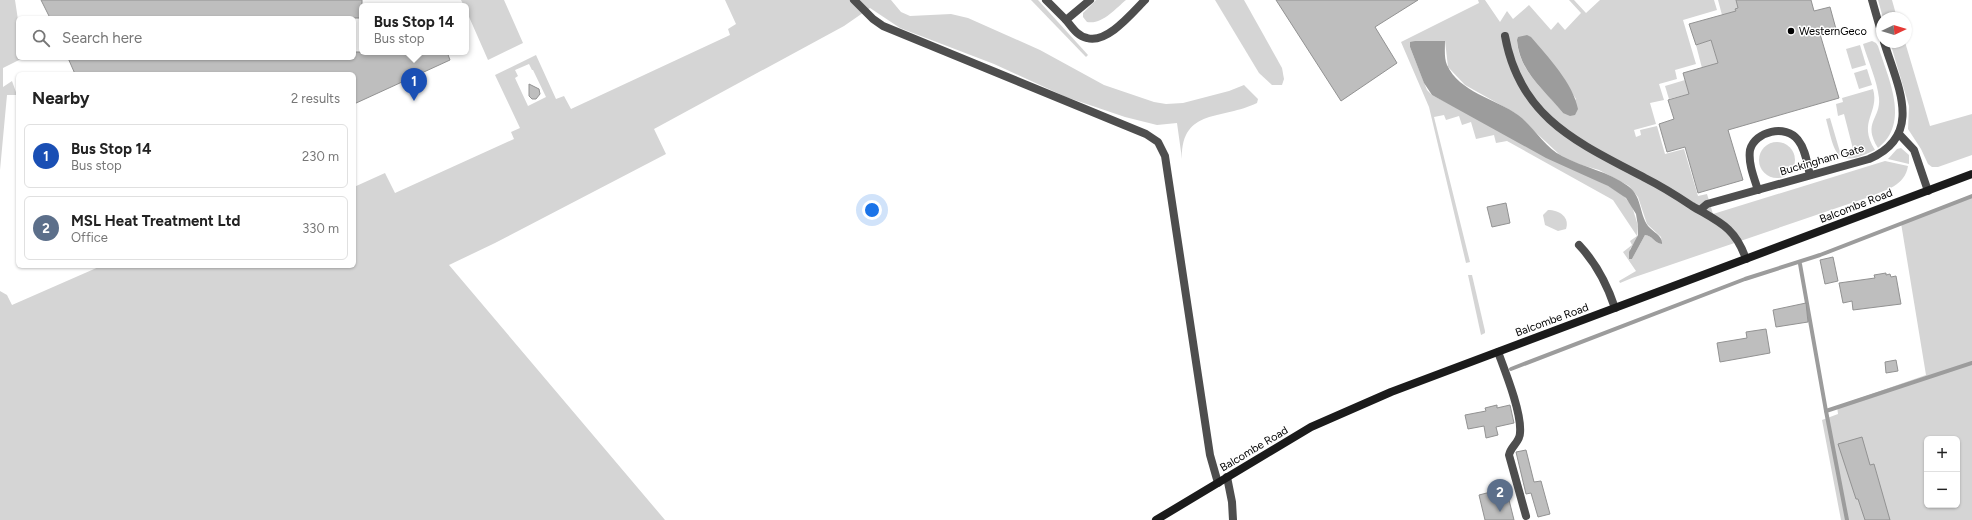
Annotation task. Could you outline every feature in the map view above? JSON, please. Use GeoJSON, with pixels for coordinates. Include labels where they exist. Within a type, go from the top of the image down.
{"type":"FeatureCollection","features":[{"type":"Feature","properties":{"kind":"main road","name":"Balcombe Road"},"geometry":{"type":"LineString","coordinates":[[1156,520],[1311,428],[1391,392],[1972,174]]}},
{"type":"Feature","properties":{"kind":"street"},"geometry":{"type":"LineString","coordinates":[[854,0],[873,19],[883,26],[1141,132],[1158,142],[1165,156],[1210,455],[1218,483]]}},
{"type":"Feature","properties":{"kind":"street"},"geometry":{"type":"LineString","coordinates":[[1046,0],[1075,31],[1083,37],[1096,38],[1103,36],[1116,28],[1145,0]]}},
{"type":"Feature","properties":{"kind":"street"},"geometry":{"type":"LineString","coordinates":[[1066,20],[1090,0]]}},
{"type":"Feature","properties":{"kind":"street"},"geometry":{"type":"LineString","coordinates":[[1872,0],[1876,14]]}},
{"type":"Feature","properties":{"kind":"street"},"geometry":{"type":"LineString","coordinates":[[1505,36],[1509,56],[1518,78],[1536,105],[1554,125],[1589,150],[1648,179],[1700,210],[1732,232],[1739,241],[1746,259]]}},
{"type":"Feature","properties":{"kind":"street"},"geometry":{"type":"LineString","coordinates":[[1886,48],[1902,100],[1903,117],[1899,134],[1914,150],[1928,191]]}},
{"type":"Feature","properties":{"kind":"street"},"geometry":{"type":"LineString","coordinates":[[1758,190],[1751,165],[1750,151],[1756,139],[1767,134],[1786,132],[1796,137],[1803,148],[1810,175]]}},
{"type":"Feature","properties":{"kind":"street","name":"Buckingham Gate"},"geometry":{"type":"LineString","coordinates":[[1700,210],[1707,204],[1873,157],[1889,146],[1899,134]]}},
{"type":"Feature","properties":{"kind":"street"},"geometry":{"type":"LineString","coordinates":[[1579,245],[1601,274],[1615,308]]}},
{"type":"Feature","properties":{"kind":"street"},"geometry":{"type":"LineString","coordinates":[[1498,352],[1511,388],[1520,426],[1520,436],[1510,451],[1509,456],[1526,516]]}},
{"type":"Feature","properties":{"kind":"street"},"geometry":{"type":"LineString","coordinates":[[1227,477],[1232,502],[1233,520]]}},
{"type":"Feature","properties":{"kind":"shaded area"},"geometry":{"type":"Polygon","coordinates":[[[0,0],[15,0],[17,16],[16,16],[16,60],[19,60],[3,68],[3,87],[12,81],[16,95],[7,95],[0,170],[0,0]]]}},
{"type":"Feature","properties":{"kind":"shaded area"},"geometry":{"type":"Polygon","coordinates":[[[461,0],[504,0],[523,43],[488,60],[469,17],[469,3],[462,3],[461,0]]]}},
{"type":"Feature","properties":{"kind":"shaded area"},"geometry":{"type":"Polygon","coordinates":[[[725,0],[891,0],[901,12],[910,16],[951,14],[968,18],[1040,50],[1104,85],[1154,102],[1166,104],[1183,103],[1229,91],[1244,85],[1258,99],[1257,103],[1206,118],[1196,123],[1188,131],[1184,143],[1182,159],[1177,123],[1157,125],[1125,117],[1066,97],[994,64],[900,28],[870,8],[844,26],[654,129],[666,154],[495,243],[449,265],[665,520],[0,520],[0,291],[7,295],[12,305],[96,268],[356,268],[356,186],[385,173],[395,193],[514,139],[511,132],[520,128],[495,75],[536,55],[556,99],[564,96],[571,109],[730,35],[728,29],[736,24],[725,0]],[[529,64],[515,70],[518,76],[515,78],[528,106],[546,97],[529,64]]]}},
{"type":"Feature","properties":{"kind":"shaded area"},"geometry":{"type":"Polygon","coordinates":[[[1031,0],[1038,0],[1088,55],[1086,57],[1031,0]]]}},
{"type":"Feature","properties":{"kind":"shaded area"},"geometry":{"type":"Polygon","coordinates":[[[1096,0],[1126,0],[1103,19],[1087,22],[1083,17],[1083,13],[1096,0]]]}},
{"type":"Feature","properties":{"kind":"shaded area"},"geometry":{"type":"Polygon","coordinates":[[[1215,0],[1244,0],[1282,68],[1284,79],[1282,85],[1272,85],[1259,73],[1215,0]]]}},
{"type":"Feature","properties":{"kind":"shaded area"},"geometry":{"type":"Polygon","coordinates":[[[1478,0],[1485,0],[1500,22],[1507,11],[1513,19],[1529,5],[1551,30],[1558,22],[1565,30],[1581,13],[1569,0],[1574,0],[1586,13],[1600,0],[1714,0],[1717,10],[1683,20],[1696,64],[1675,70],[1677,79],[1659,84],[1664,100],[1650,103],[1656,124],[1634,130],[1636,137],[1641,135],[1640,130],[1657,126],[1665,154],[1684,149],[1698,196],[1707,194],[1713,214],[1885,161],[1908,166],[1906,173],[1899,183],[1869,197],[1620,283],[1619,281],[1636,271],[1623,252],[1632,245],[1630,241],[1637,236],[1613,200],[1507,141],[1496,143],[1494,135],[1476,139],[1471,122],[1462,125],[1459,116],[1446,120],[1444,115],[1434,117],[1470,262],[1466,263],[1429,107],[1401,42],[1479,3],[1478,0]],[[1415,41],[1410,47],[1427,90],[1432,95],[1623,195],[1632,206],[1638,226],[1637,239],[1630,249],[1632,259],[1645,235],[1650,236],[1657,243],[1662,244],[1661,237],[1647,224],[1638,197],[1629,186],[1599,170],[1578,164],[1560,155],[1515,113],[1465,85],[1448,67],[1445,41],[1415,41]],[[1517,41],[1519,52],[1528,72],[1563,113],[1576,99],[1568,87],[1517,41]]]}},
{"type":"Feature","properties":{"kind":"shaded area"},"geometry":{"type":"Polygon","coordinates":[[[1718,0],[1736,0],[1738,8],[1735,9],[1736,11],[1722,15],[1718,0]]]}},
{"type":"Feature","properties":{"kind":"shaded area"},"geometry":{"type":"Polygon","coordinates":[[[1878,0],[1892,0],[1895,12],[1881,12],[1878,0]]]}},
{"type":"Feature","properties":{"kind":"shaded area"},"geometry":{"type":"Polygon","coordinates":[[[1527,35],[1531,37],[1545,53],[1571,90],[1578,109],[1575,115],[1570,116],[1563,113],[1528,71],[1519,52],[1517,40],[1518,37],[1527,35]]]}},
{"type":"Feature","properties":{"kind":"shaded area"},"geometry":{"type":"Polygon","coordinates":[[[1711,40],[1718,64],[1702,68],[1696,45],[1711,40]]]}},
{"type":"Feature","properties":{"kind":"shaded area"},"geometry":{"type":"Polygon","coordinates":[[[1445,41],[1445,56],[1447,65],[1460,82],[1518,115],[1544,142],[1562,156],[1604,173],[1633,190],[1645,221],[1648,226],[1659,236],[1662,244],[1657,243],[1650,236],[1645,235],[1632,259],[1629,259],[1629,252],[1638,235],[1638,226],[1636,214],[1626,198],[1608,186],[1546,158],[1432,95],[1424,83],[1410,47],[1410,42],[1445,41]]]}},
{"type":"Feature","properties":{"kind":"shaded area"},"geometry":{"type":"Polygon","coordinates":[[[1872,41],[1876,43],[1876,48],[1879,48],[1887,72],[1894,100],[1895,113],[1893,126],[1888,138],[1878,148],[1872,132],[1872,126],[1879,105],[1878,91],[1863,44],[1872,41]]]}},
{"type":"Feature","properties":{"kind":"shaded area"},"geometry":{"type":"Polygon","coordinates":[[[1860,45],[1866,65],[1852,69],[1846,49],[1860,45]]]}},
{"type":"Feature","properties":{"kind":"shaded area"},"geometry":{"type":"Polygon","coordinates":[[[1892,48],[1907,48],[1930,126],[1972,114],[1972,155],[1938,167],[1932,167],[1928,164],[1921,149],[1908,129],[1909,106],[1892,48]]]}},
{"type":"Feature","properties":{"kind":"shaded area"},"geometry":{"type":"Polygon","coordinates":[[[1867,69],[1872,85],[1859,89],[1854,73],[1867,69]]]}},
{"type":"Feature","properties":{"kind":"shaded area"},"geometry":{"type":"Polygon","coordinates":[[[1685,80],[1689,94],[1669,99],[1665,86],[1685,80]]]}},
{"type":"Feature","properties":{"kind":"shaded area"},"geometry":{"type":"Polygon","coordinates":[[[1873,89],[1874,105],[1868,124],[1868,132],[1875,150],[1862,156],[1844,158],[1839,155],[1835,149],[1826,119],[1830,118],[1840,152],[1853,149],[1844,114],[1838,116],[1836,104],[1843,102],[1842,98],[1873,89]]]}},
{"type":"Feature","properties":{"kind":"shaded area"},"geometry":{"type":"Polygon","coordinates":[[[1781,142],[1790,147],[1794,153],[1794,167],[1790,173],[1781,178],[1773,178],[1764,173],[1760,167],[1759,156],[1764,147],[1770,143],[1781,142]]]}},
{"type":"Feature","properties":{"kind":"shaded area"},"geometry":{"type":"Polygon","coordinates":[[[1901,148],[1909,155],[1909,164],[1888,159],[1897,149],[1901,148]]]}},
{"type":"Feature","properties":{"kind":"shaded area"},"geometry":{"type":"Polygon","coordinates":[[[1972,196],[1972,520],[1841,520],[1822,420],[1838,414],[1837,406],[1926,375],[1901,223],[1972,196]]]}},
{"type":"Feature","properties":{"kind":"shaded area"},"geometry":{"type":"Polygon","coordinates":[[[1548,210],[1556,211],[1563,215],[1567,225],[1566,229],[1558,231],[1545,225],[1543,215],[1548,210]]]}},
{"type":"Feature","properties":{"kind":"shaded area"},"geometry":{"type":"Polygon","coordinates":[[[1468,275],[1472,275],[1485,331],[1485,333],[1481,335],[1468,275]]]}},
{"type":"Feature","properties":{"kind":"building"},"geometry":{"type":"Polygon","coordinates":[[[41,0],[362,0],[362,3],[359,3],[359,18],[356,18],[356,16],[49,16],[41,0]]]}},
{"type":"Feature","properties":{"kind":"building"},"geometry":{"type":"Polygon","coordinates":[[[1276,0],[1418,0],[1375,27],[1397,63],[1341,101],[1276,0]]]}},
{"type":"Feature","properties":{"kind":"building"},"geometry":{"type":"Polygon","coordinates":[[[1736,0],[1811,0],[1814,11],[1830,7],[1836,29],[1820,34],[1839,98],[1728,130],[1743,180],[1698,193],[1685,147],[1667,152],[1659,124],[1674,119],[1668,100],[1689,94],[1683,73],[1718,63],[1711,40],[1696,45],[1689,24],[1736,11],[1735,9],[1738,8],[1736,0]]]}},
{"type":"Feature","properties":{"kind":"building"},"geometry":{"type":"Polygon","coordinates":[[[356,52],[359,52],[359,55],[448,55],[450,60],[356,103],[356,72],[74,72],[69,60],[356,60],[356,52]]]}},
{"type":"Feature","properties":{"kind":"building"},"geometry":{"type":"Polygon","coordinates":[[[529,84],[539,89],[540,94],[536,99],[532,99],[529,96],[529,84]]]}},
{"type":"Feature","properties":{"kind":"building"},"geometry":{"type":"Polygon","coordinates":[[[1506,203],[1510,223],[1492,227],[1487,207],[1506,203]]]}},
{"type":"Feature","properties":{"kind":"building"},"geometry":{"type":"Polygon","coordinates":[[[1833,257],[1838,281],[1825,284],[1820,260],[1833,257]]]}},
{"type":"Feature","properties":{"kind":"building"},"geometry":{"type":"Polygon","coordinates":[[[1886,273],[1886,275],[1890,274],[1891,277],[1896,276],[1901,304],[1853,310],[1852,301],[1843,303],[1839,283],[1875,278],[1874,275],[1886,273]]]}},
{"type":"Feature","properties":{"kind":"building"},"geometry":{"type":"Polygon","coordinates":[[[1806,303],[1808,322],[1776,327],[1773,310],[1806,303]]]}},
{"type":"Feature","properties":{"kind":"building"},"geometry":{"type":"Polygon","coordinates":[[[1766,329],[1770,353],[1720,362],[1717,343],[1747,338],[1746,332],[1766,329]]]}},
{"type":"Feature","properties":{"kind":"building"},"geometry":{"type":"Polygon","coordinates":[[[1896,360],[1898,371],[1886,373],[1885,362],[1896,360]]]}},
{"type":"Feature","properties":{"kind":"building"},"geometry":{"type":"Polygon","coordinates":[[[1497,405],[1497,408],[1510,405],[1514,423],[1496,427],[1498,435],[1486,438],[1484,426],[1468,429],[1465,415],[1486,411],[1485,408],[1497,405]]]}},
{"type":"Feature","properties":{"kind":"building"},"geometry":{"type":"Polygon","coordinates":[[[1862,437],[1870,465],[1874,464],[1890,520],[1865,520],[1858,499],[1856,499],[1838,444],[1862,437]]]}},
{"type":"Feature","properties":{"kind":"building"},"geometry":{"type":"Polygon","coordinates":[[[1526,450],[1534,482],[1541,481],[1550,514],[1538,517],[1531,493],[1526,494],[1516,452],[1526,450]]]}},
{"type":"Feature","properties":{"kind":"building"},"geometry":{"type":"Polygon","coordinates":[[[1506,488],[1514,520],[1485,520],[1479,495],[1506,488]]]}},
{"type":"Feature","properties":{"kind":"waterway"},"geometry":{"type":"LineString","coordinates":[[1511,369],[1745,279],[1820,255],[1972,196]]}},
{"type":"Feature","properties":{"kind":"waterway"},"geometry":{"type":"LineString","coordinates":[[1800,264],[1826,411]]}},
{"type":"Feature","properties":{"kind":"waterway"},"geometry":{"type":"LineString","coordinates":[[1847,520],[1826,411],[1972,363]]}},
{"type":"Feature","properties":{"kind":"place","name":"WesternGeco"},"geometry":{"type":"Point","coordinates":[1791,31]}},
{"type":"Feature","properties":{"kind":"place","name":"Bus Stop 14"},"geometry":{"type":"Point","coordinates":[414,101]}},
{"type":"Feature","properties":{"kind":"place","name":"MSL Heat Treatment Ltd"},"geometry":{"type":"Point","coordinates":[1500,512]}}]}
